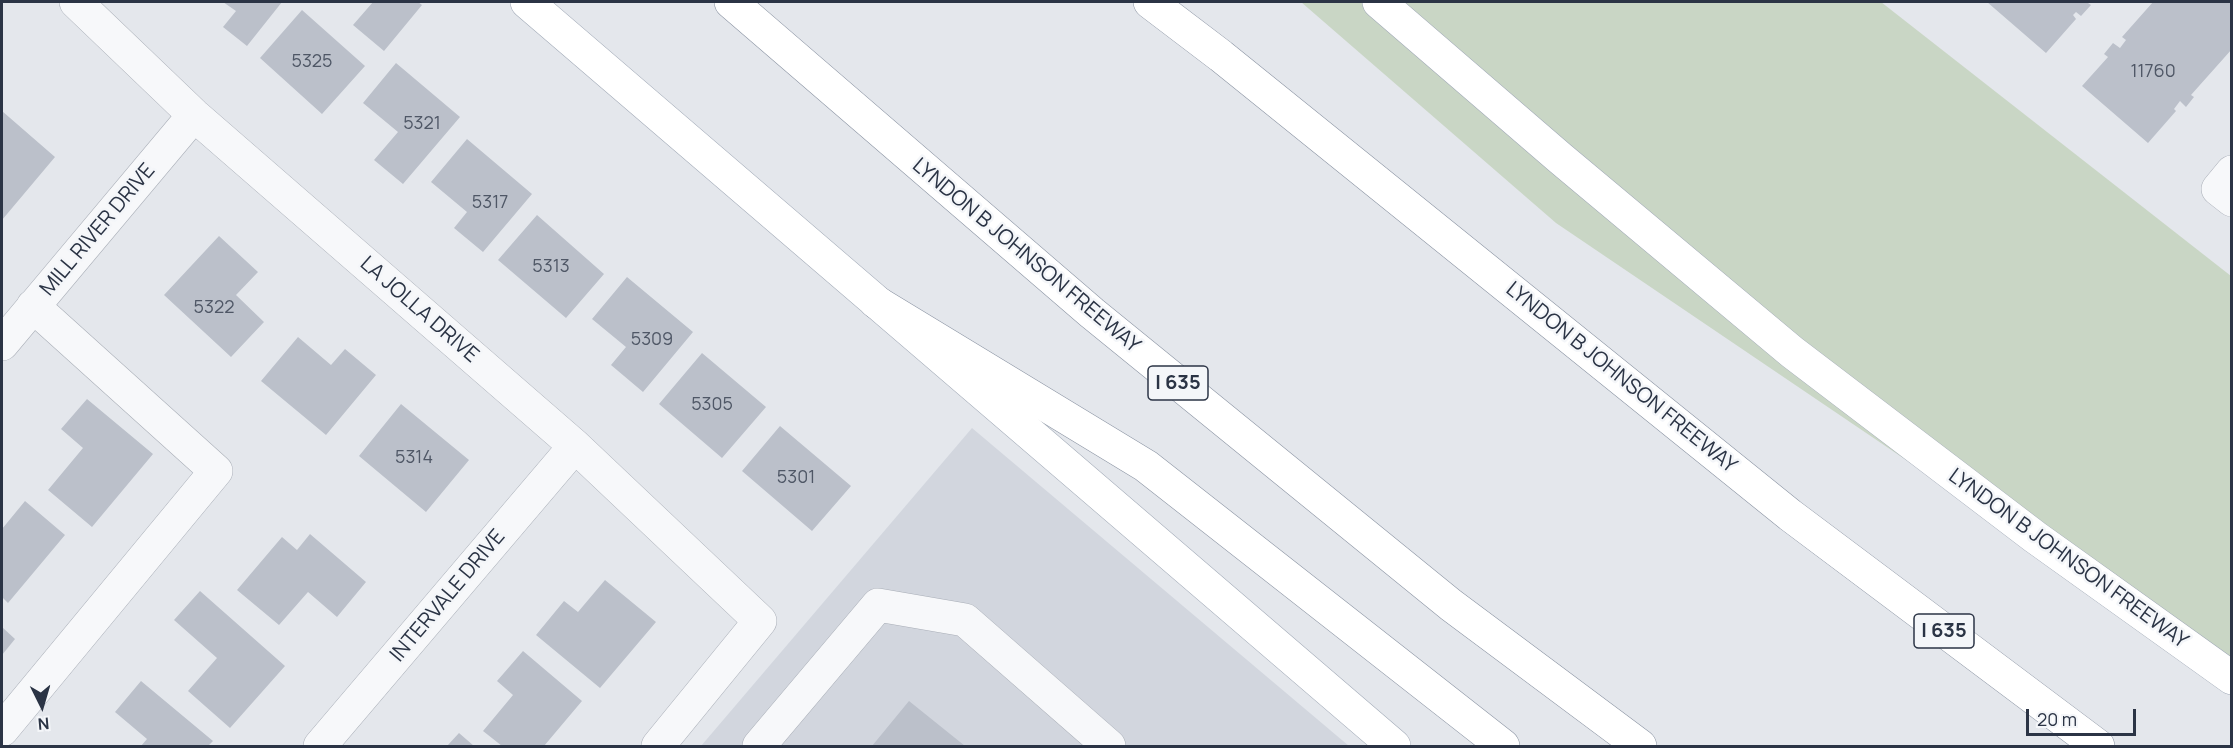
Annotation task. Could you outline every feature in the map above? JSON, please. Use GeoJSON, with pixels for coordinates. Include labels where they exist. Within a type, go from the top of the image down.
{"type":"FeatureCollection","features":[{"type":"Feature","properties":{"kind":"main road"},"geometry":{"type":"LineString","coordinates":[[527,2],[1394,747]]}},
{"type":"Feature","properties":{"kind":"main road","name":"LYNDON B JOHNSON FREEWAY"},"geometry":{"type":"LineString","coordinates":[[731,2],[1092,313],[1451,605],[1640,747]]}},
{"type":"Feature","properties":{"kind":"main road","name":"LYNDON B JOHNSON FREEWAY"},"geometry":{"type":"LineString","coordinates":[[1150,2],[1239,71],[1790,515],[2098,747]]}},
{"type":"Feature","properties":{"kind":"main road","name":"LYNDON B JOHNSON FREEWAY"},"geometry":{"type":"LineString","coordinates":[[1379,2],[1560,158],[1792,352],[2035,537],[2232,678]]}},
{"type":"Feature","properties":{"kind":"main road"},"geometry":{"type":"LineString","coordinates":[[876,302],[1146,466],[1503,747]]}},
{"type":"Feature","properties":{"kind":"street","name":"LA JOLLA DRIVE"},"geometry":{"type":"LineString","coordinates":[[76,2],[194,115],[575,446],[760,621],[658,747]]}},
{"type":"Feature","properties":{"kind":"street","name":"MILL RIVER DRIVE"},"geometry":{"type":"LineString","coordinates":[[2,344],[194,115]]}},
{"type":"Feature","properties":{"kind":"street"},"geometry":{"type":"LineString","coordinates":[[2232,172],[2218,189],[2232,200]]}},
{"type":"Feature","properties":{"kind":"street"},"geometry":{"type":"LineString","coordinates":[[2,730],[216,471],[33,306]]}},
{"type":"Feature","properties":{"kind":"street","name":"INTERVALE DRIVE"},"geometry":{"type":"LineString","coordinates":[[321,747],[575,446]]}},
{"type":"Feature","properties":{"kind":"street"},"geometry":{"type":"LineString","coordinates":[[759,747],[878,605],[965,620],[1109,747]]}},
{"type":"Feature","properties":{"kind":"shaded area"},"geometry":{"type":"Polygon","coordinates":[[[972,428],[1349,746],[701,746],[972,428]]]}},
{"type":"Feature","properties":{"kind":"green space"},"geometry":{"type":"Polygon","coordinates":[[[1301,2],[1881,2],[2231,276],[2231,680],[1556,223],[1301,2]]]}},
{"type":"Feature","properties":{"kind":"building"},"geometry":{"type":"Polygon","coordinates":[[[223,2],[282,2],[247,46],[223,27],[236,11],[223,2]]]}},
{"type":"Feature","properties":{"kind":"building"},"geometry":{"type":"Polygon","coordinates":[[[373,2],[418,2],[422,5],[384,51],[353,25],[373,2]]]}},
{"type":"Feature","properties":{"kind":"building"},"geometry":{"type":"Polygon","coordinates":[[[1987,2],[2089,2],[2091,5],[2081,16],[2076,12],[2073,15],[2076,19],[2046,53],[1987,2]]]}},
{"type":"Feature","properties":{"kind":"building"},"geometry":{"type":"Polygon","coordinates":[[[2153,2],[2232,2],[2232,49],[2191,95],[2194,97],[2186,107],[2180,101],[2174,109],[2176,111],[2148,143],[2082,86],[2108,57],[2104,54],[2113,43],[2120,48],[2126,40],[2122,37],[2153,2]]]}},
{"type":"Feature","properties":{"kind":"building"},"geometry":{"type":"Polygon","coordinates":[[[302,10],[365,66],[322,114],[260,58],[302,10]]]}},
{"type":"Feature","properties":{"kind":"building"},"geometry":{"type":"Polygon","coordinates":[[[396,63],[460,117],[403,184],[374,160],[398,132],[363,103],[396,63]]]}},
{"type":"Feature","properties":{"kind":"building"},"geometry":{"type":"Polygon","coordinates":[[[2,111],[55,157],[2,220],[2,111]]]}},
{"type":"Feature","properties":{"kind":"building"},"geometry":{"type":"Polygon","coordinates":[[[467,139],[532,194],[483,252],[454,228],[467,212],[431,182],[467,139]]]}},
{"type":"Feature","properties":{"kind":"building"},"geometry":{"type":"Polygon","coordinates":[[[537,215],[604,274],[566,318],[498,260],[537,215]]]}},
{"type":"Feature","properties":{"kind":"building"},"geometry":{"type":"Polygon","coordinates":[[[219,236],[258,272],[236,295],[264,322],[231,357],[164,295],[219,236]]]}},
{"type":"Feature","properties":{"kind":"building"},"geometry":{"type":"Polygon","coordinates":[[[627,277],[693,332],[643,392],[611,365],[626,347],[592,319],[627,277]]]}},
{"type":"Feature","properties":{"kind":"building"},"geometry":{"type":"Polygon","coordinates":[[[298,337],[331,365],[345,349],[376,375],[326,435],[261,381],[298,337]]]}},
{"type":"Feature","properties":{"kind":"building"},"geometry":{"type":"Polygon","coordinates":[[[702,353],[766,407],[722,458],[659,404],[702,353]]]}},
{"type":"Feature","properties":{"kind":"building"},"geometry":{"type":"Polygon","coordinates":[[[87,399],[153,454],[92,527],[48,490],[83,448],[61,429],[87,399]]]}},
{"type":"Feature","properties":{"kind":"building"},"geometry":{"type":"Polygon","coordinates":[[[401,404],[469,460],[426,512],[359,456],[401,404]]]}},
{"type":"Feature","properties":{"kind":"building"},"geometry":{"type":"Polygon","coordinates":[[[780,426],[851,486],[812,531],[742,471],[780,426]]]}},
{"type":"Feature","properties":{"kind":"building"},"geometry":{"type":"Polygon","coordinates":[[[25,501],[65,535],[8,603],[2,597],[2,529],[25,501]]]}},
{"type":"Feature","properties":{"kind":"building"},"geometry":{"type":"Polygon","coordinates":[[[310,534],[366,582],[337,617],[308,592],[279,625],[237,590],[282,537],[297,550],[310,534]]]}},
{"type":"Feature","properties":{"kind":"building"},"geometry":{"type":"Polygon","coordinates":[[[605,580],[656,622],[600,688],[536,635],[564,601],[578,612],[605,580]]]}},
{"type":"Feature","properties":{"kind":"building"},"geometry":{"type":"Polygon","coordinates":[[[200,591],[285,666],[230,728],[188,691],[217,658],[174,620],[200,591]]]}},
{"type":"Feature","properties":{"kind":"building"},"geometry":{"type":"Polygon","coordinates":[[[2,627],[15,639],[2,655],[2,627]]]}},
{"type":"Feature","properties":{"kind":"building"},"geometry":{"type":"Polygon","coordinates":[[[523,651],[582,701],[544,746],[502,746],[483,731],[513,695],[497,681],[523,651]]]}},
{"type":"Feature","properties":{"kind":"building"},"geometry":{"type":"Polygon","coordinates":[[[141,681],[213,741],[208,746],[141,746],[147,739],[115,712],[141,681]]]}},
{"type":"Feature","properties":{"kind":"building"},"geometry":{"type":"Polygon","coordinates":[[[909,701],[965,746],[872,746],[909,701]]]}},
{"type":"Feature","properties":{"kind":"building"},"geometry":{"type":"Polygon","coordinates":[[[459,733],[474,746],[447,746],[459,733]]]}}]}
